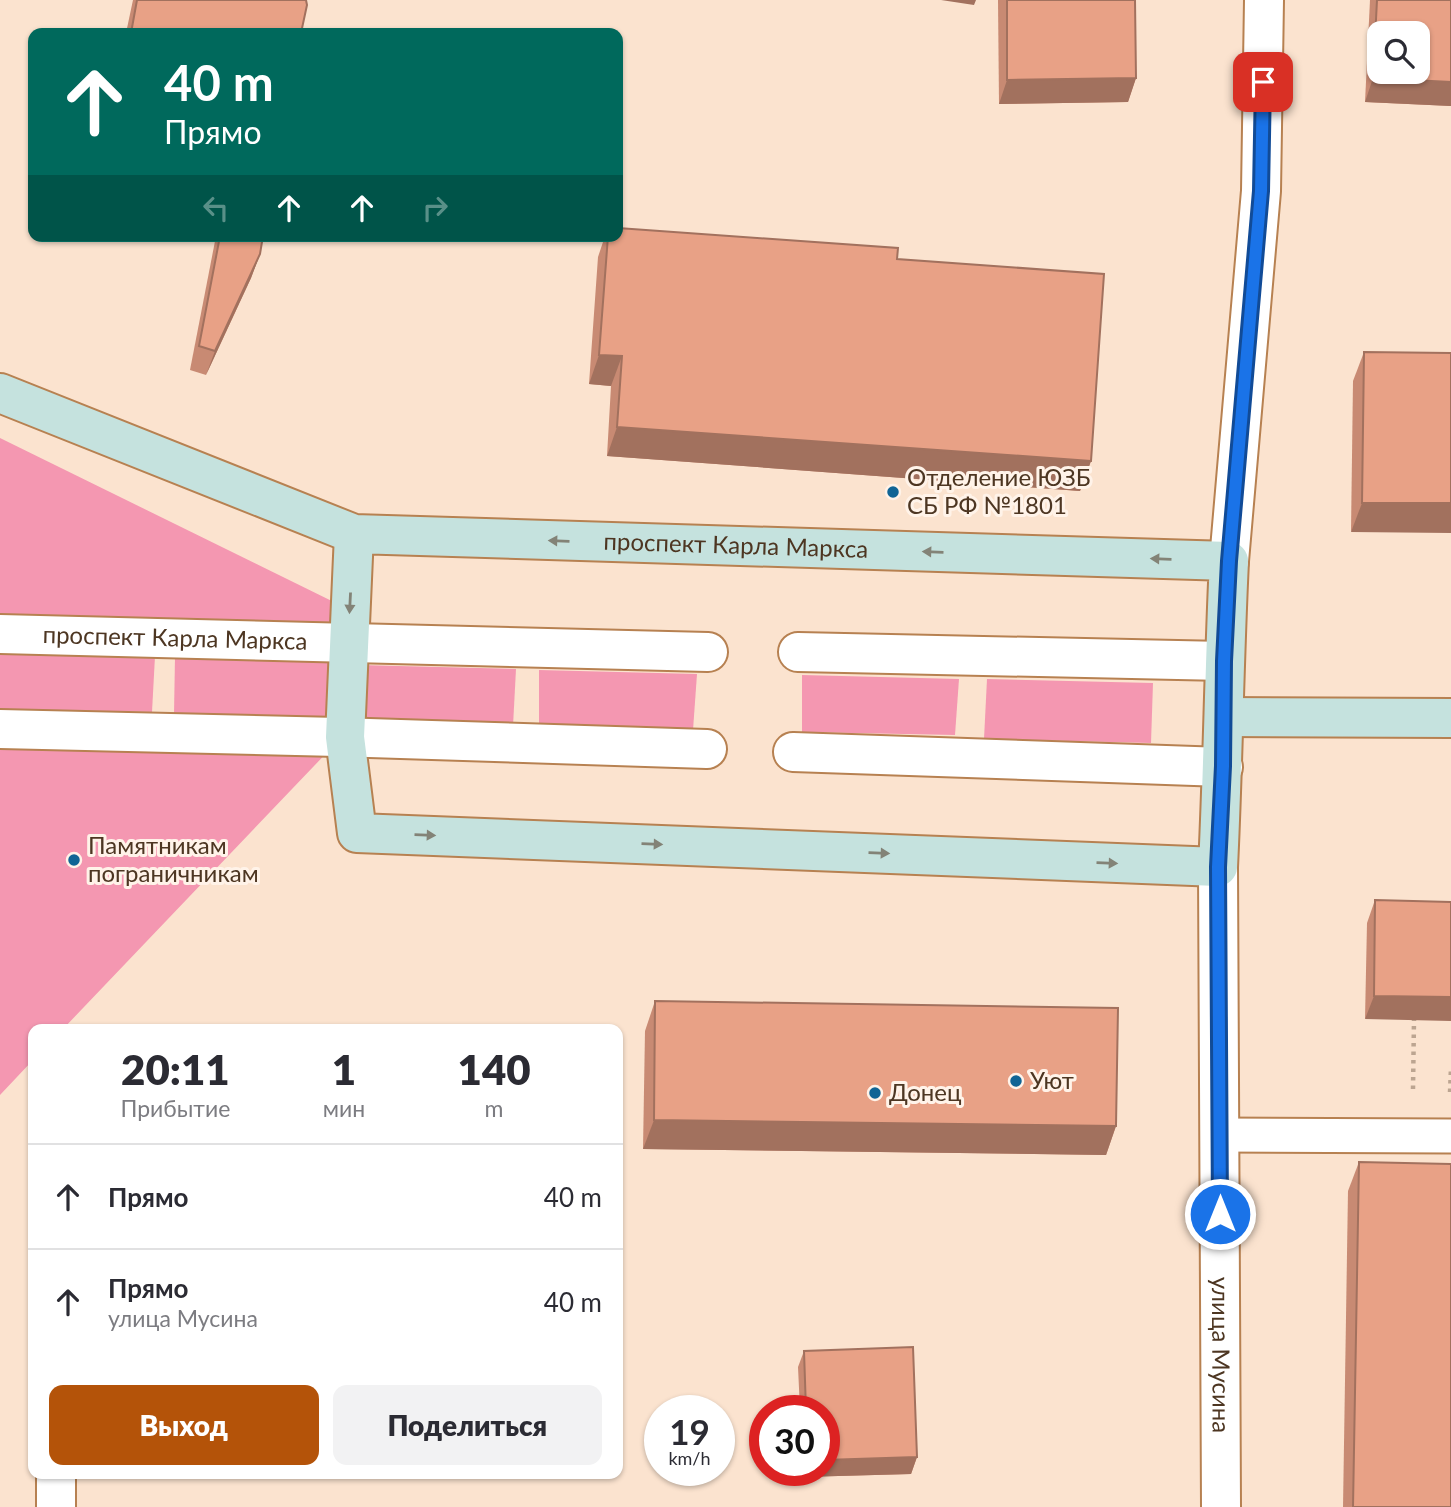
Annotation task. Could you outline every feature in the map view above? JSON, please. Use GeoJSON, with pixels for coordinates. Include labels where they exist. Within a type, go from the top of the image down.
{"type":"FeatureCollection","features":[{"type":"Feature","properties":{"kind":"street"},"geometry":{"type":"LineString","coordinates":[[354,534],[345,737],[356,832],[1218,867],[1229,561],[1261,191],[1264,0]]}},
{"type":"Feature","properties":{"kind":"street","name":"проспект Карла Маркса"},"geometry":{"type":"LineString","coordinates":[[0,393],[354,534],[1229,561]]}},
{"type":"Feature","properties":{"kind":"street","name":"проспект Карла Маркса"},"geometry":{"type":"LineString","coordinates":[[0,634],[708,652]]}},
{"type":"Feature","properties":{"kind":"street"},"geometry":{"type":"LineString","coordinates":[[798,652],[1224,661]]}},
{"type":"Feature","properties":{"kind":"street"},"geometry":{"type":"LineString","coordinates":[[1224,717],[1451,718]]}},
{"type":"Feature","properties":{"kind":"street"},"geometry":{"type":"LineString","coordinates":[[0,729],[707,749]]}},
{"type":"Feature","properties":{"kind":"street"},"geometry":{"type":"LineString","coordinates":[[793,752],[1223,766]]}},
{"type":"Feature","properties":{"kind":"street","name":"улица Мусина"},"geometry":{"type":"LineString","coordinates":[[1218,867],[1221,1507]]}},
{"type":"Feature","properties":{"kind":"street"},"geometry":{"type":"LineString","coordinates":[[56,1479],[56,1507]]}},
{"type":"Feature","properties":{"kind":"lane"},"geometry":{"type":"LineString","coordinates":[[1219,1135],[1451,1136]]}},
{"type":"Feature","properties":{"kind":"path"},"geometry":{"type":"LineString","coordinates":[[1412,1136],[1414,1020]]}},
{"type":"Feature","properties":{"kind":"shaded area"},"geometry":{"type":"Polygon","coordinates":[[[0,438],[344,607],[341,636],[0,626],[0,438]]]}},
{"type":"Feature","properties":{"kind":"shaded area"},"geometry":{"type":"Polygon","coordinates":[[[0,652],[155,656],[152,712],[0,709],[0,652]]]}},
{"type":"Feature","properties":{"kind":"shaded area"},"geometry":{"type":"Polygon","coordinates":[[[175,657],[332,661],[329,718],[174,714],[175,657]]]}},
{"type":"Feature","properties":{"kind":"shaded area"},"geometry":{"type":"Polygon","coordinates":[[[358,665],[516,669],[513,726],[358,722],[358,665]]]}},
{"type":"Feature","properties":{"kind":"shaded area"},"geometry":{"type":"Polygon","coordinates":[[[539,670],[697,674],[693,730],[539,727],[539,670]]]}},
{"type":"Feature","properties":{"kind":"shaded area"},"geometry":{"type":"Polygon","coordinates":[[[802,675],[959,679],[955,735],[802,732],[802,675]]]}},
{"type":"Feature","properties":{"kind":"shaded area"},"geometry":{"type":"Polygon","coordinates":[[[987,679],[1153,683],[1151,743],[984,739],[987,679]]]}},
{"type":"Feature","properties":{"kind":"shaded area"},"geometry":{"type":"Polygon","coordinates":[[[0,739],[335,744],[68,1024],[28,1024],[28,1065],[0,1095],[0,739]]]}},
{"type":"Feature","properties":{"kind":"building"},"geometry":{"type":"Polygon","coordinates":[[[137,0],[306,0],[307,5],[302,28],[132,28],[137,0]]]}},
{"type":"Feature","properties":{"kind":"building"},"geometry":{"type":"Polygon","coordinates":[[[1007,0],[1135,0],[1136,78],[1007,80],[1007,0]]]}},
{"type":"Feature","properties":{"kind":"building"},"geometry":{"type":"Polygon","coordinates":[[[1377,0],[1451,0],[1451,82],[1430,81],[1430,21],[1376,21],[1377,0]]]}},
{"type":"Feature","properties":{"kind":"building"},"geometry":{"type":"Polygon","coordinates":[[[623,228],[898,248],[897,259],[1104,274],[1091,461],[617,427],[622,356],[599,355],[608,242],[623,242],[623,228]]]}},
{"type":"Feature","properties":{"kind":"building"},"geometry":{"type":"Polygon","coordinates":[[[219,242],[262,242],[260,254],[215,351],[199,346],[219,242]]]}},
{"type":"Feature","properties":{"kind":"building"},"geometry":{"type":"Polygon","coordinates":[[[1364,352],[1451,353],[1451,503],[1362,503],[1364,352]]]}},
{"type":"Feature","properties":{"kind":"building"},"geometry":{"type":"Polygon","coordinates":[[[1375,900],[1451,902],[1451,997],[1374,996],[1375,900]]]}},
{"type":"Feature","properties":{"kind":"building","name":"Донец"},"geometry":{"type":"Polygon","coordinates":[[[655,1001],[1118,1008],[1116,1126],[654,1120],[655,1001]]]}},
{"type":"Feature","properties":{"kind":"building"},"geometry":{"type":"Polygon","coordinates":[[[1359,1162],[1451,1164],[1451,1507],[1353,1507],[1359,1162]]]}},
{"type":"Feature","properties":{"kind":"building"},"geometry":{"type":"Polygon","coordinates":[[[913,1347],[917,1457],[840,1459],[840,1395],[805,1395],[804,1351],[913,1347]]]}},
{"type":"Feature","properties":{"kind":"place","name":"Отделение ЮЗБ СБ РФ №1801"},"geometry":{"type":"Point","coordinates":[893,492]}},
{"type":"Feature","properties":{"kind":"place","name":"Памятникам пограничникам"},"geometry":{"type":"Point","coordinates":[74,860]}},
{"type":"Feature","properties":{"kind":"place","name":"Уют"},"geometry":{"type":"Point","coordinates":[1016,1081]}},
{"type":"Feature","properties":{"kind":"place","name":"Донец"},"geometry":{"type":"Point","coordinates":[875,1093]}},
{"type":"Feature","properties":{"kind":"route"},"geometry":{"type":"LineString","coordinates":[[1220,1214],[1218,867],[1224,661],[1229,561],[1261,191],[1263,82]]}}]}
